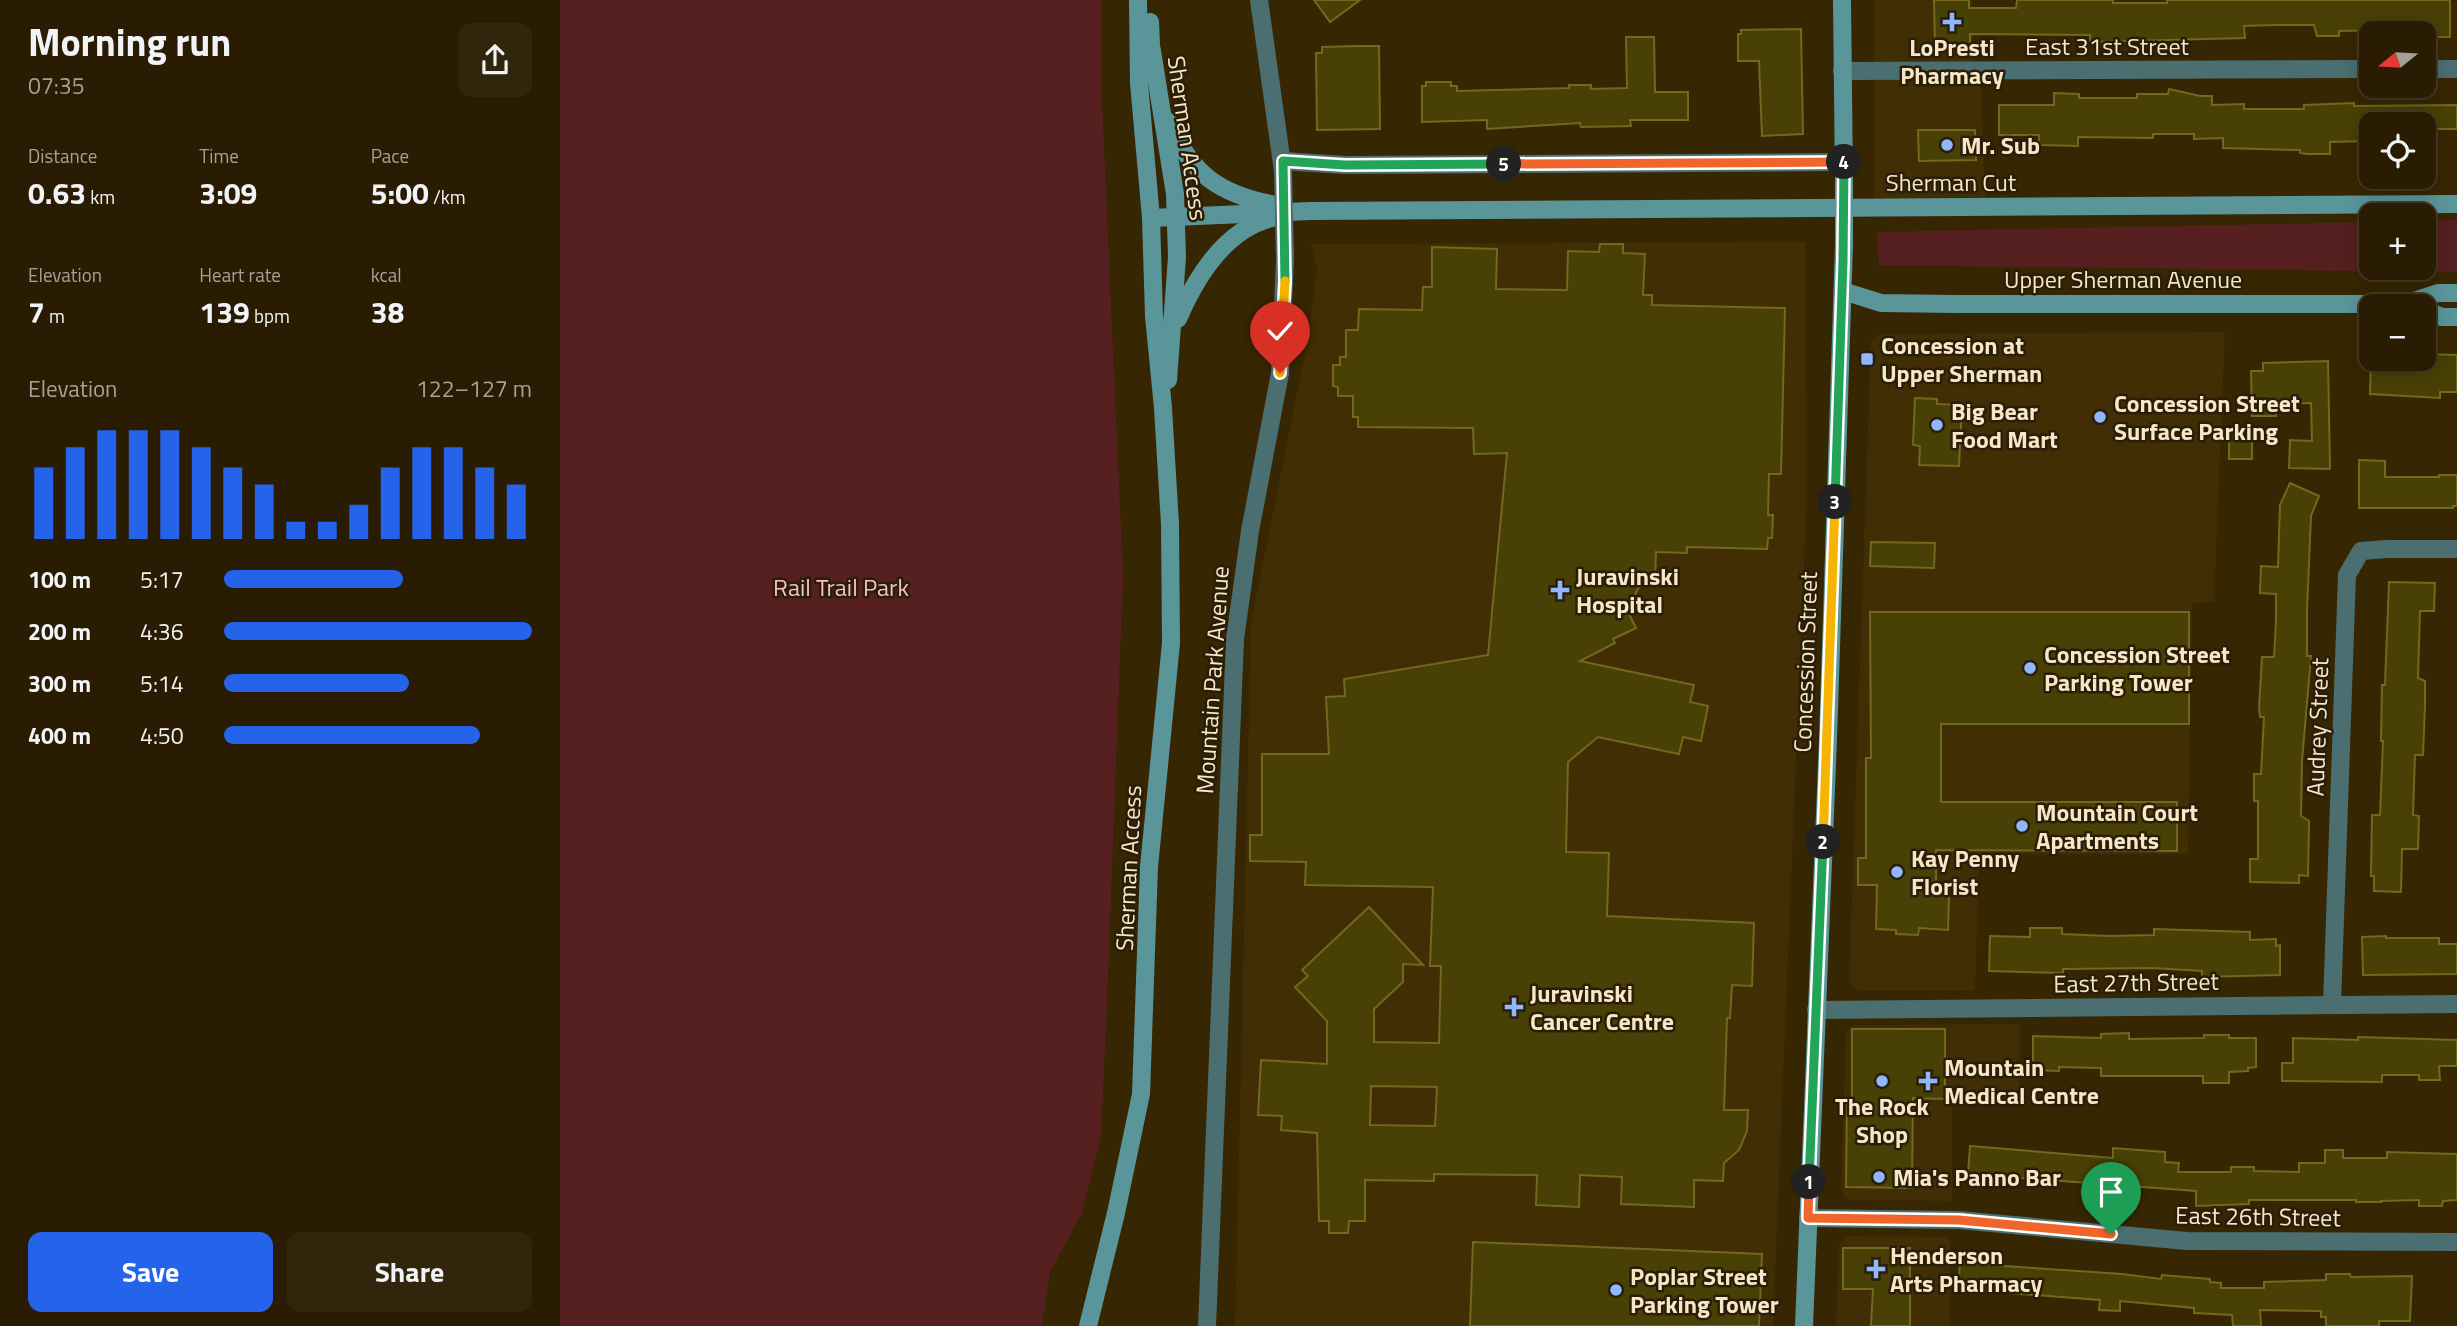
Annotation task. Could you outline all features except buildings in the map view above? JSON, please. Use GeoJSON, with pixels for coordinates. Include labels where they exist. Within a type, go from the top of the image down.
{"type":"FeatureCollection","features":[{"type":"Feature","properties":{"kind":"main road","name":"Sherman Access"},"geometry":{"type":"LineString","coordinates":[[1088,1326],[1116,1213],[1141,1094],[1149,867],[1171,643],[1170,524],[1154,316],[1151,218],[1139,83],[1138,0]]}},
{"type":"Feature","properties":{"kind":"main road","name":"Sherman Access"},"geometry":{"type":"LineString","coordinates":[[1149,0],[1151,45],[1175,194],[1176,216],[1176,269],[1169,375],[1163,408]]}},
{"type":"Feature","properties":{"kind":"main road","name":"Concession Street"},"geometry":{"type":"LineString","coordinates":[[1804,1326],[1843,291],[1842,0]]}},
{"type":"Feature","properties":{"kind":"main road"},"geometry":{"type":"LineString","coordinates":[[1158,90],[1170,125],[1187,155],[1219,188],[1249,200],[1310,211]]}},
{"type":"Feature","properties":{"kind":"main road","name":"Sherman Cut"},"geometry":{"type":"LineString","coordinates":[[1151,218],[1310,211],[2457,204]]}},
{"type":"Feature","properties":{"kind":"main road"},"geometry":{"type":"LineString","coordinates":[[1171,342],[1190,291],[1221,250],[1245,230],[1267,219],[1310,211]]}},
{"type":"Feature","properties":{"kind":"main road","name":"Upper Sherman Avenue"},"geometry":{"type":"LineString","coordinates":[[1843,291],[1881,303],[2359,305]]}},
{"type":"Feature","properties":{"kind":"main road","name":"Upper Sherman Avenue"},"geometry":{"type":"LineString","coordinates":[[2436,294],[2457,293]]}},
{"type":"Feature","properties":{"kind":"main road"},"geometry":{"type":"LineString","coordinates":[[2436,315],[2457,317]]}},
{"type":"Feature","properties":{"kind":"street","name":"Mountain Park Avenue"},"geometry":{"type":"LineString","coordinates":[[1207,1326],[1235,639],[1250,531],[1280,373],[1285,259],[1283,166],[1259,0]]}},
{"type":"Feature","properties":{"kind":"street","name":"East 31st Street"},"geometry":{"type":"LineString","coordinates":[[1842,71],[2359,69]]}},
{"type":"Feature","properties":{"kind":"street"},"geometry":{"type":"LineString","coordinates":[[2436,69],[2457,69]]}},
{"type":"Feature","properties":{"kind":"street"},"geometry":{"type":"LineString","coordinates":[[1283,166],[1844,162]]}},
{"type":"Feature","properties":{"kind":"street","name":"Audrey Street"},"geometry":{"type":"LineString","coordinates":[[2332,1005],[2347,575],[2361,551],[2457,549]]}},
{"type":"Feature","properties":{"kind":"street","name":"East 27th Street"},"geometry":{"type":"LineString","coordinates":[[1816,1010],[2457,1004]]}},
{"type":"Feature","properties":{"kind":"street","name":"East 26th Street"},"geometry":{"type":"LineString","coordinates":[[1808,1218],[1959,1220],[2187,1241],[2457,1242]]}},
{"type":"Feature","properties":{"kind":"shaded area"},"geometry":{"type":"Polygon","coordinates":[[[1874,0],[1972,0],[1973,53],[1981,90],[1985,197],[1874,198],[1874,0]]]}},
{"type":"Feature","properties":{"kind":"shaded area","name":"Juravinski Cancer Centre"},"geometry":{"type":"Polygon","coordinates":[[[1805,242],[1807,490],[1773,1326],[1235,1326],[1251,623],[1308,338],[1317,268],[1311,244],[1805,242]]]}},
{"type":"Feature","properties":{"kind":"shaded area"},"geometry":{"type":"Polygon","coordinates":[[[2225,332],[2214,602],[2192,603],[2188,854],[1979,854],[1975,991],[1858,991],[1849,983],[1871,341],[1879,334],[2225,332]]]}},
{"type":"Feature","properties":{"kind":"shaded area"},"geometry":{"type":"Polygon","coordinates":[[[2020,1024],[2019,1100],[1952,1101],[1952,1201],[1852,1200],[1844,1197],[1841,1188],[1846,1031],[1853,1025],[2020,1024]]]}},
{"type":"Feature","properties":{"kind":"shaded area"},"geometry":{"type":"Polygon","coordinates":[[[1847,1236],[1950,1237],[1950,1326],[1836,1326],[1839,1246],[1847,1236]]]}},
{"type":"Feature","properties":{"kind":"green space","name":"Rail Trail Park"},"geometry":{"type":"Polygon","coordinates":[[[560,0],[1101,0],[1102,100],[1123,577],[1107,1003],[1101,1136],[1082,1213],[1050,1272],[1042,1326],[560,1326],[560,0]]]}},
{"type":"Feature","properties":{"kind":"green space"},"geometry":{"type":"Polygon","coordinates":[[[2457,220],[2457,272],[2436,272],[2436,221],[2457,220]]]}},
{"type":"Feature","properties":{"kind":"green space"},"geometry":{"type":"Polygon","coordinates":[[[2359,222],[2359,271],[1879,265],[1877,232],[2359,222]]]}},
{"type":"Feature","properties":{"kind":"place","name":"LoPresti Pharmacy"},"geometry":{"type":"Point","coordinates":[1952,22]}},
{"type":"Feature","properties":{"kind":"place","name":"Mr. Sub"},"geometry":{"type":"Point","coordinates":[1947,145]}},
{"type":"Feature","properties":{"kind":"place","name":"Concession at Upper Sherman"},"geometry":{"type":"Point","coordinates":[1867,359]}},
{"type":"Feature","properties":{"kind":"place","name":"Concession Street Surface Parking"},"geometry":{"type":"Point","coordinates":[2100,417]}},
{"type":"Feature","properties":{"kind":"place","name":"Big Bear Food Mart"},"geometry":{"type":"Point","coordinates":[1937,425]}},
{"type":"Feature","properties":{"kind":"place","name":"Juravinski Hospital"},"geometry":{"type":"Point","coordinates":[1560,590]}},
{"type":"Feature","properties":{"kind":"place","name":"Concession Street Parking Tower"},"geometry":{"type":"Point","coordinates":[2030,668]}},
{"type":"Feature","properties":{"kind":"place","name":"Mountain Court Apartments"},"geometry":{"type":"Point","coordinates":[2022,826]}},
{"type":"Feature","properties":{"kind":"place","name":"Kay Penny Florist"},"geometry":{"type":"Point","coordinates":[1897,872]}},
{"type":"Feature","properties":{"kind":"place","name":"Juravinski Cancer Centre"},"geometry":{"type":"Point","coordinates":[1514,1007]}},
{"type":"Feature","properties":{"kind":"place","name":"The Rock Shop"},"geometry":{"type":"Point","coordinates":[1882,1081]}},
{"type":"Feature","properties":{"kind":"place","name":"Mountain Medical Centre"},"geometry":{"type":"Point","coordinates":[1928,1081]}},
{"type":"Feature","properties":{"kind":"place","name":"Mia's Panno Bar"},"geometry":{"type":"Point","coordinates":[1879,1177]}},
{"type":"Feature","properties":{"kind":"place","name":"Henderson Arts Pharmacy"},"geometry":{"type":"Point","coordinates":[1876,1269]}},
{"type":"Feature","properties":{"kind":"place","name":"Poplar Street Parking Tower"},"geometry":{"type":"Point","coordinates":[1616,1290]}},
{"type":"Feature","properties":{"kind":"route"},"geometry":{"type":"LineString","coordinates":[[1280,373],[1285,276],[1283,161],[1345,165],[1844,162],[1828,740],[1808,1218],[1959,1220],[2111,1234]]}}]}
